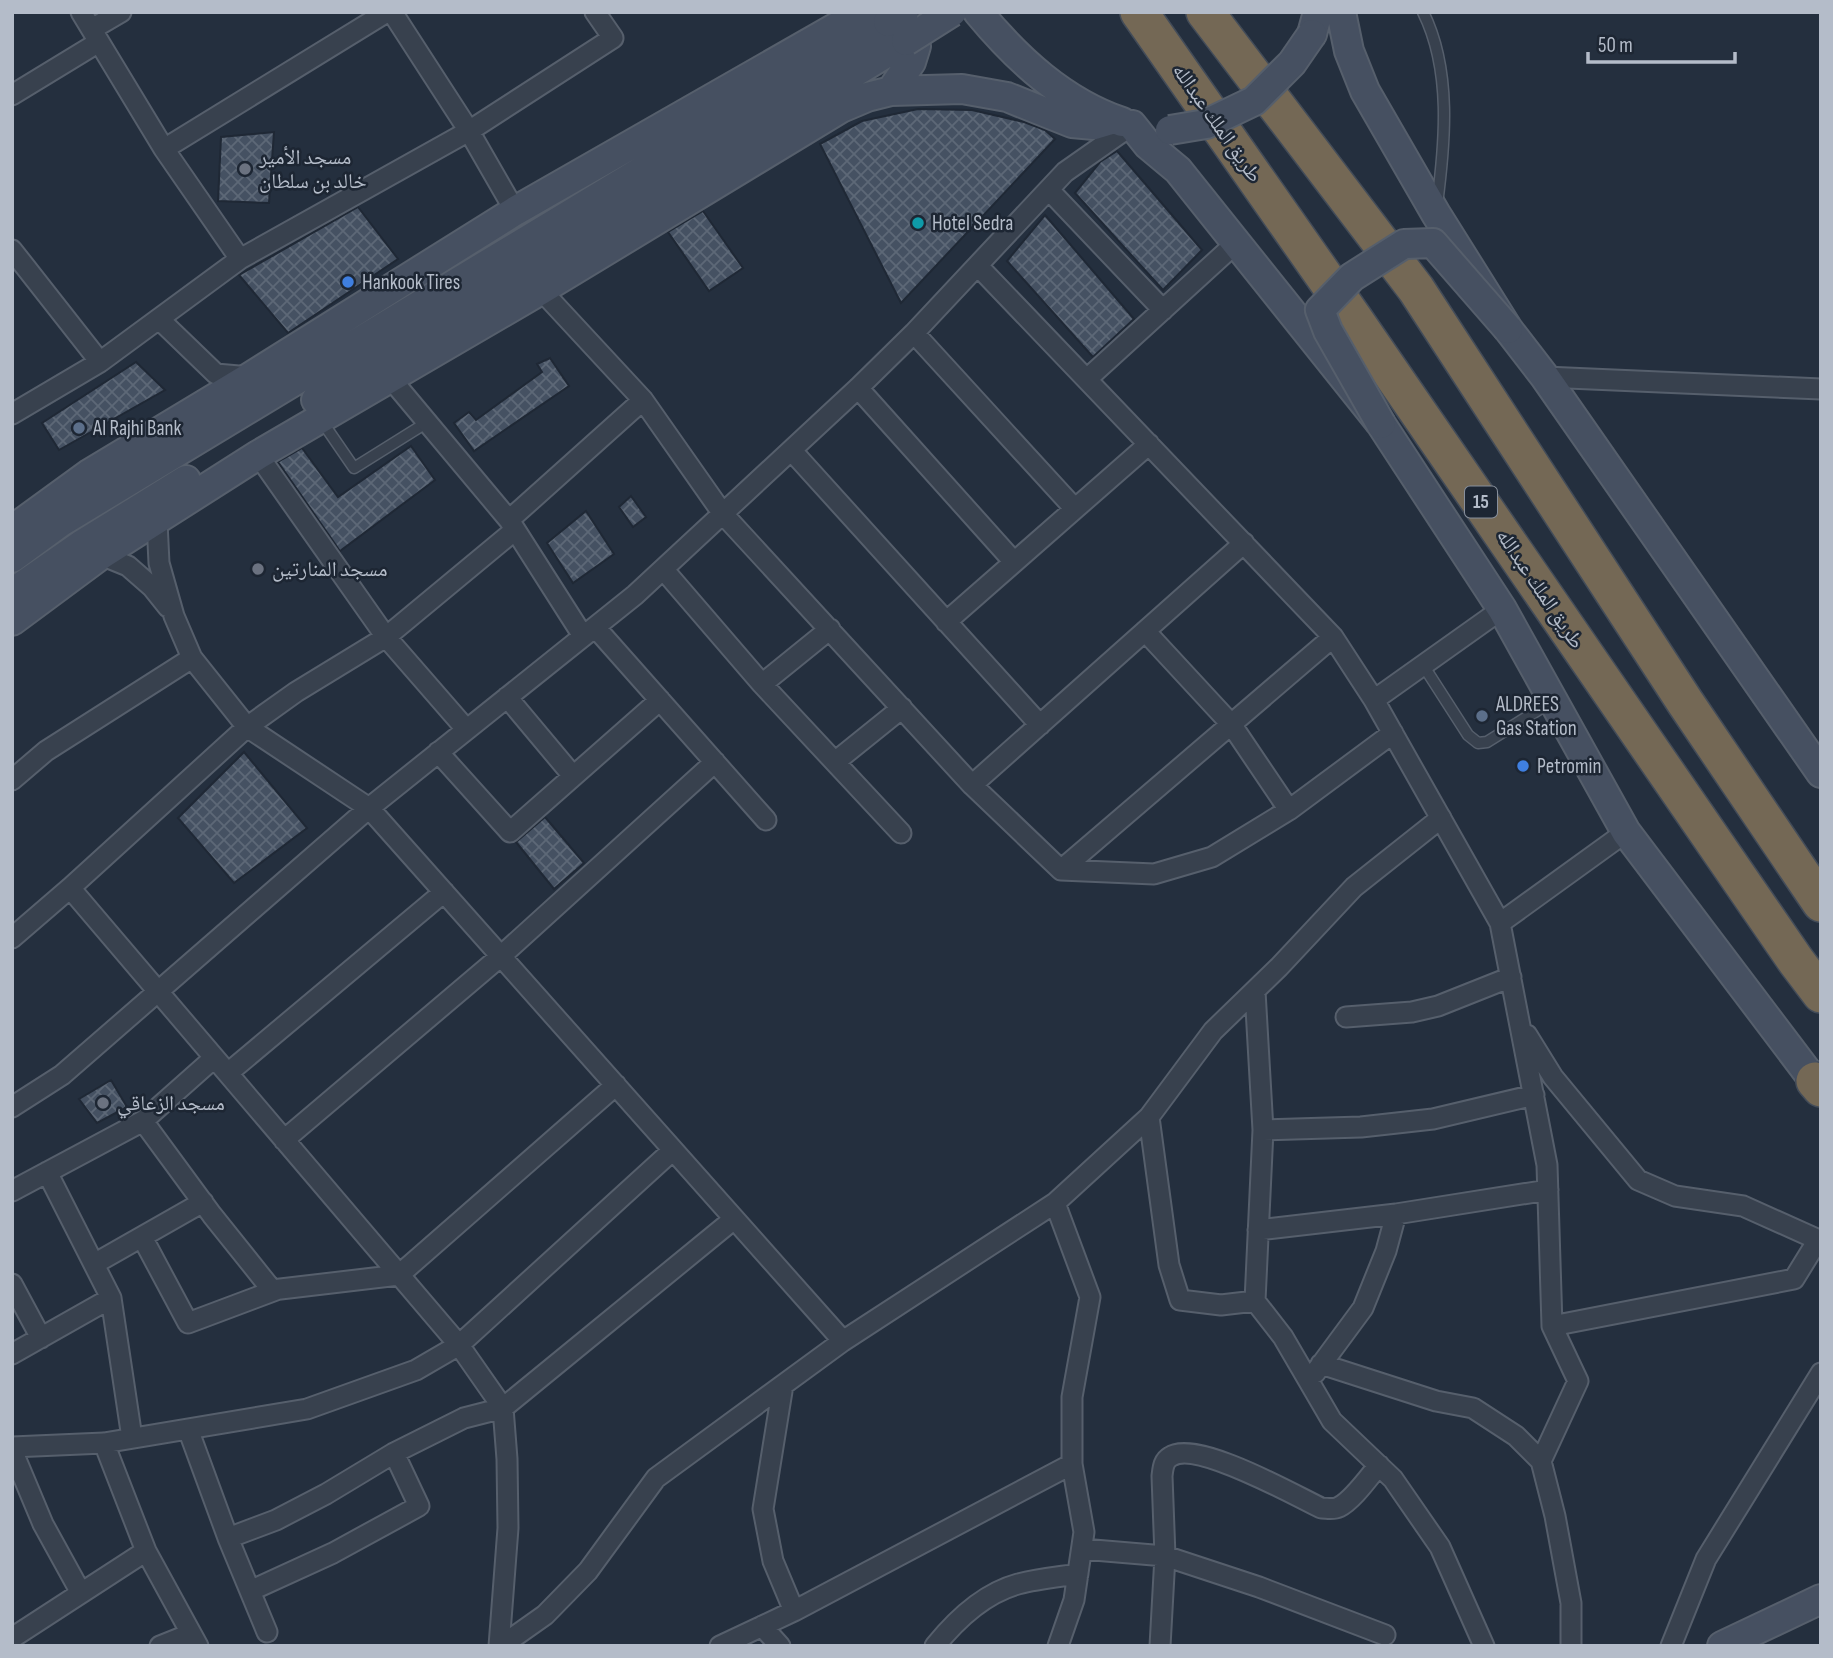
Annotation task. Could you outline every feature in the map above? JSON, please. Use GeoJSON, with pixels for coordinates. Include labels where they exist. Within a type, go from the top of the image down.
{"type":"FeatureCollection","features":[{"type":"Feature","properties":{"kind":"highway","name":"طريق الملك عبدالله"},"geometry":{"type":"LineString","coordinates":[[1139,12],[1821,993]]}},
{"type":"Feature","properties":{"kind":"highway"},"geometry":{"type":"LineString","coordinates":[[1205,12],[1416,289],[1685,702],[1821,902]]}},
{"type":"Feature","properties":{"kind":"main road"},"geometry":{"type":"LineString","coordinates":[[12,530],[89,474],[515,211],[816,39],[874,20],[952,12]]}},
{"type":"Feature","properties":{"kind":"main road"},"geometry":{"type":"LineString","coordinates":[[978,12],[1006,46],[1039,76],[1076,99],[1123,122],[1178,170],[1381,424]]}},
{"type":"Feature","properties":{"kind":"main road"},"geometry":{"type":"LineString","coordinates":[[1341,12],[1349,51],[1365,91],[1436,214],[1508,328]]}},
{"type":"Feature","properties":{"kind":"main road"},"geometry":{"type":"LineString","coordinates":[[12,593],[874,20],[876,15],[891,15],[902,19],[912,33],[916,46],[911,62],[891,91]]}},
{"type":"Feature","properties":{"kind":"main road"},"geometry":{"type":"LineString","coordinates":[[12,558],[83,509],[874,20]]}},
{"type":"Feature","properties":{"kind":"main road"},"geometry":{"type":"LineString","coordinates":[[12,621],[101,555],[157,522],[258,455],[541,290],[841,108],[891,91],[962,89],[1007,97],[1072,123],[1094,125],[1123,122],[1170,130],[1206,124],[1254,101],[1292,63],[1315,23]]}},
{"type":"Feature","properties":{"kind":"main road"},"geometry":{"type":"LineString","coordinates":[[1819,1087],[1626,832],[1502,609],[1381,424],[1328,331],[1320,310],[1352,277],[1404,244],[1433,243],[1508,328],[1545,377],[1821,773]]}},
{"type":"Feature","properties":{"kind":"main road"},"geometry":{"type":"LineString","coordinates":[[1728,1644],[1821,1599]]}},
{"type":"Feature","properties":{"kind":"street"},"geometry":{"type":"LineString","coordinates":[[80,12],[164,149],[240,259]]}},
{"type":"Feature","properties":{"kind":"street"},"geometry":{"type":"LineString","coordinates":[[12,95],[96,35],[121,12]]}},
{"type":"Feature","properties":{"kind":"street"},"geometry":{"type":"LineString","coordinates":[[12,414],[100,362],[240,259],[469,131],[613,38],[595,12]]}},
{"type":"Feature","properties":{"kind":"street"},"geometry":{"type":"LineString","coordinates":[[164,149],[397,14],[515,211]]}},
{"type":"Feature","properties":{"kind":"street"},"geometry":{"type":"LineString","coordinates":[[12,1107],[61,1075],[369,808],[589,632],[663,569],[858,388],[978,266],[1065,172],[1123,122]]}},
{"type":"Feature","properties":{"kind":"street"},"geometry":{"type":"LineString","coordinates":[[1049,190],[1163,310]]}},
{"type":"Feature","properties":{"kind":"street"},"geometry":{"type":"LineString","coordinates":[[1087,379],[1236,243]]}},
{"type":"Feature","properties":{"kind":"street"},"geometry":{"type":"LineString","coordinates":[[12,250],[100,362]]}},
{"type":"Feature","properties":{"kind":"street"},"geometry":{"type":"LineString","coordinates":[[978,266],[1333,637],[1374,700],[1500,923],[1547,1165],[1552,1326],[1578,1381],[1541,1461]]}},
{"type":"Feature","properties":{"kind":"street"},"geometry":{"type":"LineString","coordinates":[[541,290],[643,400],[723,514],[972,785],[1061,870],[1154,874],[1212,857],[1289,810],[1393,733]]}},
{"type":"Feature","properties":{"kind":"street"},"geometry":{"type":"LineString","coordinates":[[160,320],[215,374],[250,377]]}},
{"type":"Feature","properties":{"kind":"street"},"geometry":{"type":"LineString","coordinates":[[914,332],[1075,509]]}},
{"type":"Feature","properties":{"kind":"street"},"geometry":{"type":"LineString","coordinates":[[1545,377],[1821,389]]}},
{"type":"Feature","properties":{"kind":"street"},"geometry":{"type":"LineString","coordinates":[[391,379],[512,525],[589,632],[660,700],[766,820]]}},
{"type":"Feature","properties":{"kind":"street"},"geometry":{"type":"LineString","coordinates":[[858,388],[1014,562]]}},
{"type":"Feature","properties":{"kind":"street"},"geometry":{"type":"LineString","coordinates":[[12,937],[70,888],[247,727],[296,692],[386,637],[512,525],[643,400]]}},
{"type":"Feature","properties":{"kind":"street"},"geometry":{"type":"LineString","coordinates":[[946,622],[1149,444]]}},
{"type":"Feature","properties":{"kind":"street"},"geometry":{"type":"LineString","coordinates":[[792,451],[1040,725]]}},
{"type":"Feature","properties":{"kind":"street"},"geometry":{"type":"LineString","coordinates":[[258,455],[386,637],[466,729]]}},
{"type":"Feature","properties":{"kind":"street"},"geometry":{"type":"LineString","coordinates":[[157,522],[159,563],[174,616],[192,658],[247,727],[369,808],[843,1341]]}},
{"type":"Feature","properties":{"kind":"street"},"geometry":{"type":"LineString","coordinates":[[972,785],[1244,542]]}},
{"type":"Feature","properties":{"kind":"street"},"geometry":{"type":"LineString","coordinates":[[101,555],[128,566],[152,587],[174,616]]}},
{"type":"Feature","properties":{"kind":"street"},"geometry":{"type":"LineString","coordinates":[[663,569],[762,684],[901,833]]}},
{"type":"Feature","properties":{"kind":"street"},"geometry":{"type":"LineString","coordinates":[[1374,700],[1502,609]]}},
{"type":"Feature","properties":{"kind":"street"},"geometry":{"type":"LineString","coordinates":[[762,684],[830,629]]}},
{"type":"Feature","properties":{"kind":"street"},"geometry":{"type":"LineString","coordinates":[[1144,631],[1231,724],[1289,810]]}},
{"type":"Feature","properties":{"kind":"street"},"geometry":{"type":"LineString","coordinates":[[1061,870],[1333,637]]}},
{"type":"Feature","properties":{"kind":"street"},"geometry":{"type":"LineString","coordinates":[[12,780],[46,751],[192,658]]}},
{"type":"Feature","properties":{"kind":"street"},"geometry":{"type":"LineString","coordinates":[[507,697],[573,776]]}},
{"type":"Feature","properties":{"kind":"street"},"geometry":{"type":"LineString","coordinates":[[438,752],[510,832],[660,700]]}},
{"type":"Feature","properties":{"kind":"street"},"geometry":{"type":"LineString","coordinates":[[835,762],[902,708]]}},
{"type":"Feature","properties":{"kind":"street"},"geometry":{"type":"LineString","coordinates":[[284,1140],[501,956],[715,762]]}},
{"type":"Feature","properties":{"kind":"street"},"geometry":{"type":"LineString","coordinates":[[500,1646],[545,1615],[588,1571],[656,1478],[843,1341],[1055,1203],[1149,1117],[1213,1031],[1354,887],[1441,818]]}},
{"type":"Feature","properties":{"kind":"street"},"geometry":{"type":"LineString","coordinates":[[1500,923],[1626,832]]}},
{"type":"Feature","properties":{"kind":"street"},"geometry":{"type":"LineString","coordinates":[[70,888],[459,1345],[503,1408],[508,1528],[500,1646]]}},
{"type":"Feature","properties":{"kind":"street"},"geometry":{"type":"LineString","coordinates":[[228,1073],[444,892]]}},
{"type":"Feature","properties":{"kind":"street"},"geometry":{"type":"LineString","coordinates":[[1346,1017],[1412,1012],[1438,1006],[1511,977]]}},
{"type":"Feature","properties":{"kind":"street"},"geometry":{"type":"LineString","coordinates":[[1255,991],[1263,1129],[1255,1301],[1283,1337],[1332,1421],[1394,1479],[1440,1547],[1484,1646]]}},
{"type":"Feature","properties":{"kind":"street"},"geometry":{"type":"LineString","coordinates":[[1520,1024],[1553,1077],[1638,1180],[1675,1196],[1743,1206],[1819,1241],[1794,1279],[1552,1326]]}},
{"type":"Feature","properties":{"kind":"street"},"geometry":{"type":"LineString","coordinates":[[12,1191],[143,1121],[214,1058]]}},
{"type":"Feature","properties":{"kind":"street"},"geometry":{"type":"LineString","coordinates":[[142,1237],[188,1323],[276,1290],[399,1275],[616,1085]]}},
{"type":"Feature","properties":{"kind":"street"},"geometry":{"type":"LineString","coordinates":[[1263,1129],[1360,1127],[1433,1119],[1534,1096]]}},
{"type":"Feature","properties":{"kind":"street"},"geometry":{"type":"LineString","coordinates":[[1149,1117],[1169,1265],[1180,1300],[1221,1305],[1255,1301]]}},
{"type":"Feature","properties":{"kind":"street"},"geometry":{"type":"LineString","coordinates":[[143,1121],[272,1290],[276,1290]]}},
{"type":"Feature","properties":{"kind":"street"},"geometry":{"type":"LineString","coordinates":[[81,1592],[43,1524],[12,1449],[104,1443],[307,1409],[416,1370],[459,1345],[673,1150]]}},
{"type":"Feature","properties":{"kind":"street"},"geometry":{"type":"LineString","coordinates":[[47,1172],[111,1298],[132,1438]]}},
{"type":"Feature","properties":{"kind":"street"},"geometry":{"type":"LineString","coordinates":[[1258,1230],[1396,1214],[1548,1190]]}},
{"type":"Feature","properties":{"kind":"street"},"geometry":{"type":"LineString","coordinates":[[94,1264],[203,1202]]}},
{"type":"Feature","properties":{"kind":"street"},"geometry":{"type":"LineString","coordinates":[[1055,1203],[1090,1297],[1072,1396],[1072,1464],[1084,1532],[1074,1600],[1058,1646]]}},
{"type":"Feature","properties":{"kind":"street"},"geometry":{"type":"LineString","coordinates":[[1308,1382],[1363,1308],[1386,1251],[1396,1214]]}},
{"type":"Feature","properties":{"kind":"street"},"geometry":{"type":"LineString","coordinates":[[228,1538],[276,1520],[394,1453],[464,1418],[503,1408],[734,1219]]}},
{"type":"Feature","properties":{"kind":"street"},"geometry":{"type":"LineString","coordinates":[[12,1284],[41,1338]]}},
{"type":"Feature","properties":{"kind":"street"},"geometry":{"type":"LineString","coordinates":[[12,1354],[111,1298]]}},
{"type":"Feature","properties":{"kind":"street"},"geometry":{"type":"LineString","coordinates":[[1321,1364],[1436,1401],[1473,1408],[1516,1436],[1541,1461],[1555,1516],[1571,1602],[1571,1646]]}},
{"type":"Feature","properties":{"kind":"street"},"geometry":{"type":"LineString","coordinates":[[1671,1646],[1706,1559],[1821,1373]]}},
{"type":"Feature","properties":{"kind":"street"},"geometry":{"type":"LineString","coordinates":[[783,1385],[763,1509],[773,1561],[794,1611]]}},
{"type":"Feature","properties":{"kind":"street"},"geometry":{"type":"LineString","coordinates":[[188,1429],[228,1538],[267,1632]]}},
{"type":"Feature","properties":{"kind":"street"},"geometry":{"type":"LineString","coordinates":[[104,1443],[146,1551],[194,1640],[160,1646]]}},
{"type":"Feature","properties":{"kind":"street"},"geometry":{"type":"LineString","coordinates":[[250,1591],[333,1553],[419,1506],[394,1453]]}},
{"type":"Feature","properties":{"kind":"street"},"geometry":{"type":"LineString","coordinates":[[1160,1646],[1164,1556],[1162,1476],[1164,1463],[1170,1456],[1183,1453],[1224,1461],[1321,1508],[1331,1509],[1348,1500],[1379,1465]]}},
{"type":"Feature","properties":{"kind":"street"},"geometry":{"type":"LineString","coordinates":[[720,1646],[794,1611],[1072,1464]]}},
{"type":"Feature","properties":{"kind":"street"},"geometry":{"type":"LineString","coordinates":[[1082,1549],[1164,1556],[1259,1587],[1385,1635]]}},
{"type":"Feature","properties":{"kind":"street"},"geometry":{"type":"LineString","coordinates":[[12,1638],[146,1551]]}},
{"type":"Feature","properties":{"kind":"street"},"geometry":{"type":"LineString","coordinates":[[935,1646],[946,1632],[982,1600],[1016,1584],[1078,1574]]}},
{"type":"Feature","properties":{"kind":"street"},"geometry":{"type":"LineString","coordinates":[[762,1626],[780,1646]]}},
{"type":"Feature","properties":{"kind":"lane"},"geometry":{"type":"LineString","coordinates":[[1423,12],[1429,25],[1440,73],[1444,108],[1436,214]]}},
{"type":"Feature","properties":{"kind":"lane"},"geometry":{"type":"LineString","coordinates":[[320,419],[354,468],[426,423]]}},
{"type":"Feature","properties":{"kind":"lane"},"geometry":{"type":"LineString","coordinates":[[1423,665],[1468,735],[1478,743],[1487,742],[1553,701]]}},
{"type":"Feature","properties":{"kind":"building","name":"Hotel Sedra"},"geometry":{"type":"Polygon","coordinates":[[[918,109],[972,110],[1024,122],[1045,130],[1055,139],[901,303],[820,144],[862,121],[918,109]]]}},
{"type":"Feature","properties":{"kind":"building","name":"مسجد الأمير خالد بن سلطان"},"geometry":{"type":"Polygon","coordinates":[[[274,132],[269,203],[218,201],[221,137],[274,132]]]}},
{"type":"Feature","properties":{"kind":"building"},"geometry":{"type":"Polygon","coordinates":[[[1117,151],[1202,250],[1163,290],[1075,193],[1100,162],[1117,151]]]}},
{"type":"Feature","properties":{"kind":"building"},"geometry":{"type":"Polygon","coordinates":[[[358,207],[398,259],[288,333],[239,275],[358,207]]]}},
{"type":"Feature","properties":{"kind":"building"},"geometry":{"type":"Polygon","coordinates":[[[703,211],[743,268],[709,291],[668,232],[703,211]]]}},
{"type":"Feature","properties":{"kind":"building"},"geometry":{"type":"Polygon","coordinates":[[[1045,215],[1134,319],[1093,357],[1007,261],[1045,215]]]}},
{"type":"Feature","properties":{"kind":"building"},"geometry":{"type":"Polygon","coordinates":[[[550,358],[569,386],[474,451],[454,423],[469,412],[476,420],[542,372],[537,364],[550,358]]]}},
{"type":"Feature","properties":{"kind":"building"},"geometry":{"type":"Polygon","coordinates":[[[136,362],[165,390],[59,450],[42,423],[136,362]]]}},
{"type":"Feature","properties":{"kind":"building"},"geometry":{"type":"Polygon","coordinates":[[[411,446],[435,480],[340,551],[278,462],[302,448],[338,497],[411,446]]]}},
{"type":"Feature","properties":{"kind":"building"},"geometry":{"type":"Polygon","coordinates":[[[631,496],[646,517],[633,527],[619,507],[631,496]]]}},
{"type":"Feature","properties":{"kind":"building"},"geometry":{"type":"Polygon","coordinates":[[[586,511],[614,554],[573,583],[547,543],[586,511]]]}},
{"type":"Feature","properties":{"kind":"building"},"geometry":{"type":"Polygon","coordinates":[[[244,752],[307,828],[234,883],[178,818],[244,752]]]}},
{"type":"Feature","properties":{"kind":"building"},"geometry":{"type":"Polygon","coordinates":[[[545,817],[584,863],[554,889],[516,842],[545,817]]]}},
{"type":"Feature","properties":{"kind":"building","name":"مسجد الزعاقي"},"geometry":{"type":"Polygon","coordinates":[[[111,1080],[127,1107],[97,1123],[79,1099],[111,1080]]]}},
{"type":"Feature","properties":{"kind":"place","name":"مسجد الأمير خالد بن سلطان"},"geometry":{"type":"Point","coordinates":[245,169]}},
{"type":"Feature","properties":{"kind":"place","name":"Hotel Sedra"},"geometry":{"type":"Point","coordinates":[918,223]}},
{"type":"Feature","properties":{"kind":"place","name":"Hankook Tires"},"geometry":{"type":"Point","coordinates":[348,282]}},
{"type":"Feature","properties":{"kind":"place","name":"Al Rajhi Bank"},"geometry":{"type":"Point","coordinates":[79,428]}},
{"type":"Feature","properties":{"kind":"place","name":"مسجد المنارتين"},"geometry":{"type":"Point","coordinates":[258,569]}},
{"type":"Feature","properties":{"kind":"place","name":"ALDREES Gas Station"},"geometry":{"type":"Point","coordinates":[1482,716]}},
{"type":"Feature","properties":{"kind":"place","name":"Petromin"},"geometry":{"type":"Point","coordinates":[1523,766]}},
{"type":"Feature","properties":{"kind":"place","name":"مسجد الزعاقي"},"geometry":{"type":"Point","coordinates":[103,1103]}}]}
